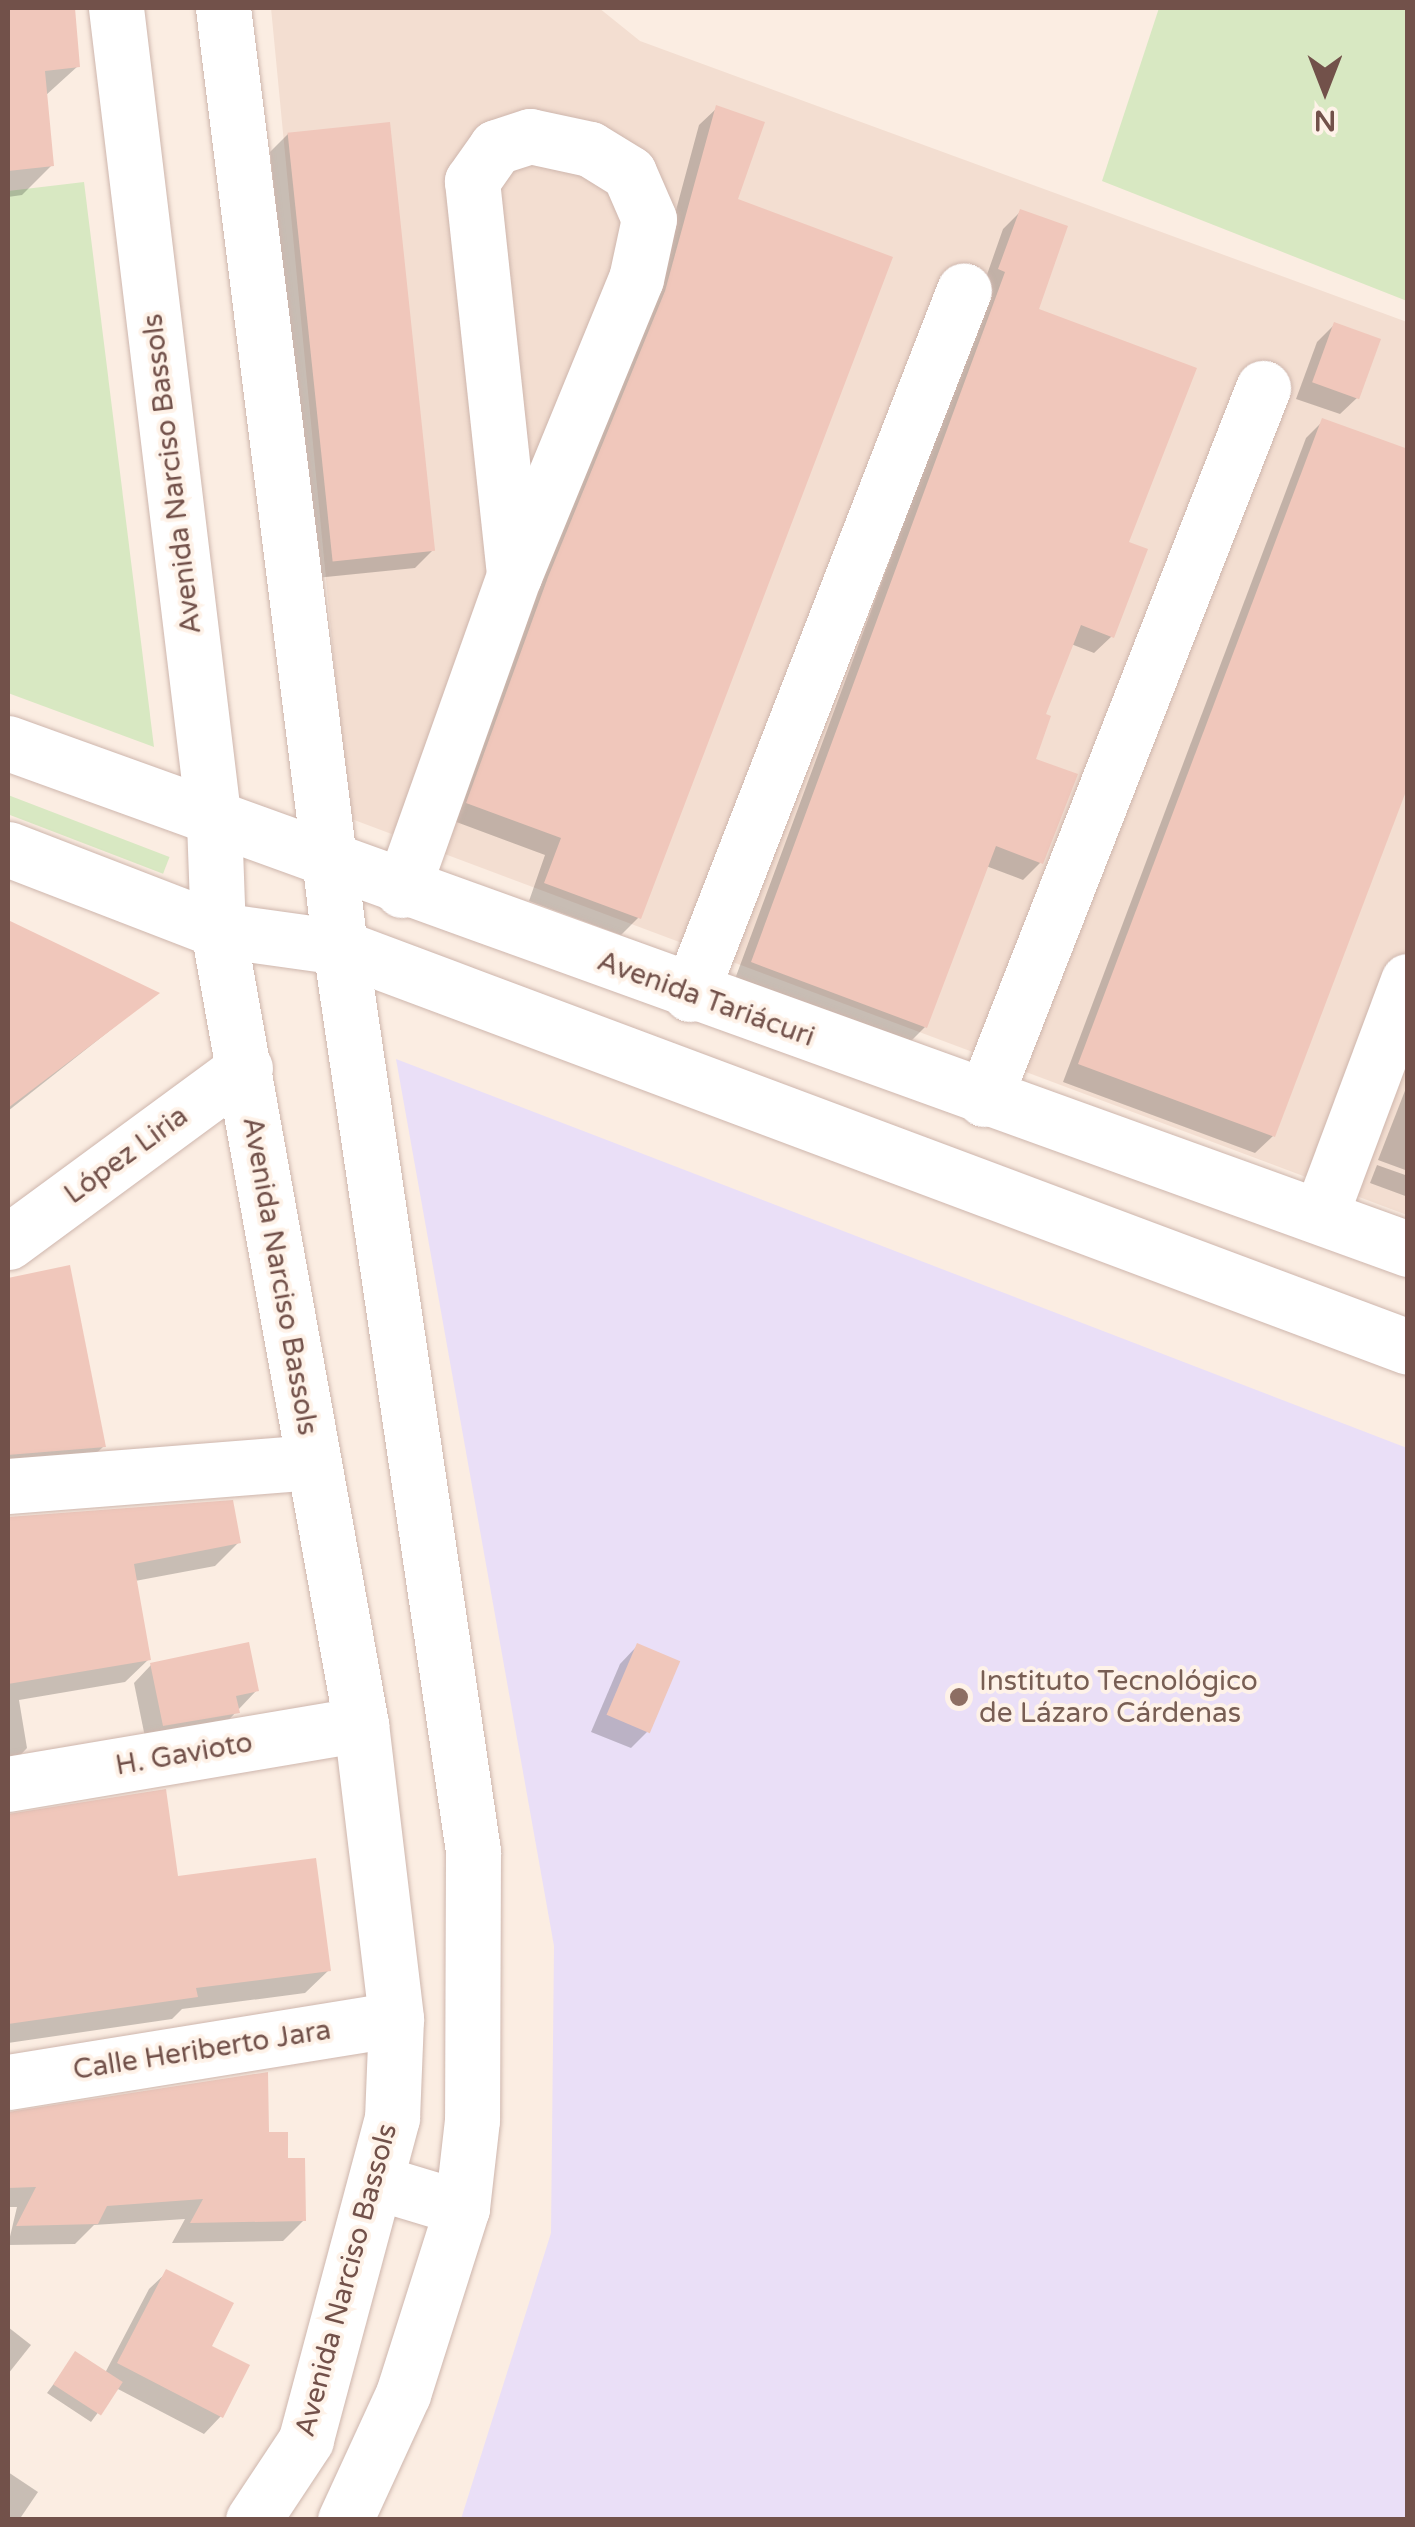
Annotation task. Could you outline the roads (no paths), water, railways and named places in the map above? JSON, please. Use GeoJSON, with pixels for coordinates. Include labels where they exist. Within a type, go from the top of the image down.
{"type":"FeatureCollection","features":[{"type":"Feature","properties":{"kind":"street","name":"Avenida Narciso Bassols"},"geometry":{"type":"LineString","coordinates":[[116,8],[214,822],[218,930],[246,1068],[312,1462],[361,1724],[396,2018],[392,2118],[306,2440],[253,2520]]}},
{"type":"Feature","properties":{"kind":"street"},"geometry":{"type":"LineString","coordinates":[[224,8],[340,947],[473,1851],[472,2120],[462,2208],[403,2394],[345,2520]]}},
{"type":"Feature","properties":{"kind":"street"},"geometry":{"type":"LineString","coordinates":[[402,890],[514,576],[636,279],[649,219],[629,174],[590,149],[530,136],[496,147],[472,181],[514,576]]}},
{"type":"Feature","properties":{"kind":"street"},"geometry":{"type":"LineString","coordinates":[[690,994],[964,290]]}},
{"type":"Feature","properties":{"kind":"street"},"geometry":{"type":"LineString","coordinates":[[984,1099],[1262,388]]}},
{"type":"Feature","properties":{"kind":"street","name":"Avenida Tariácuri"},"geometry":{"type":"LineString","coordinates":[[8,742],[330,864],[1408,1248]]}},
{"type":"Feature","properties":{"kind":"street"},"geometry":{"type":"LineString","coordinates":[[8,849],[218,930],[340,947],[1408,1347]]}},
{"type":"Feature","properties":{"kind":"street"},"geometry":{"type":"LineString","coordinates":[[1320,1216],[1408,982]]}},
{"type":"Feature","properties":{"kind":"street","name":"López Liria"},"geometry":{"type":"LineString","coordinates":[[8,1242],[246,1068]]}},
{"type":"Feature","properties":{"kind":"street"},"geometry":{"type":"LineString","coordinates":[[8,1486],[312,1462]]}},
{"type":"Feature","properties":{"kind":"street","name":"H. Gavioto"},"geometry":{"type":"LineString","coordinates":[[8,1784],[361,1724]]}},
{"type":"Feature","properties":{"kind":"street","name":"Calle Heriberto Jara"},"geometry":{"type":"LineString","coordinates":[[8,2082],[396,2018]]}},
{"type":"Feature","properties":{"kind":"street"},"geometry":{"type":"LineString","coordinates":[[376,2182],[462,2208]]}},
{"type":"Feature","properties":{"kind":"place","name":"Instituto Tecnológico de Lázaro Cárdenas"},"geometry":{"type":"Point","coordinates":[959,1697]}}]}
